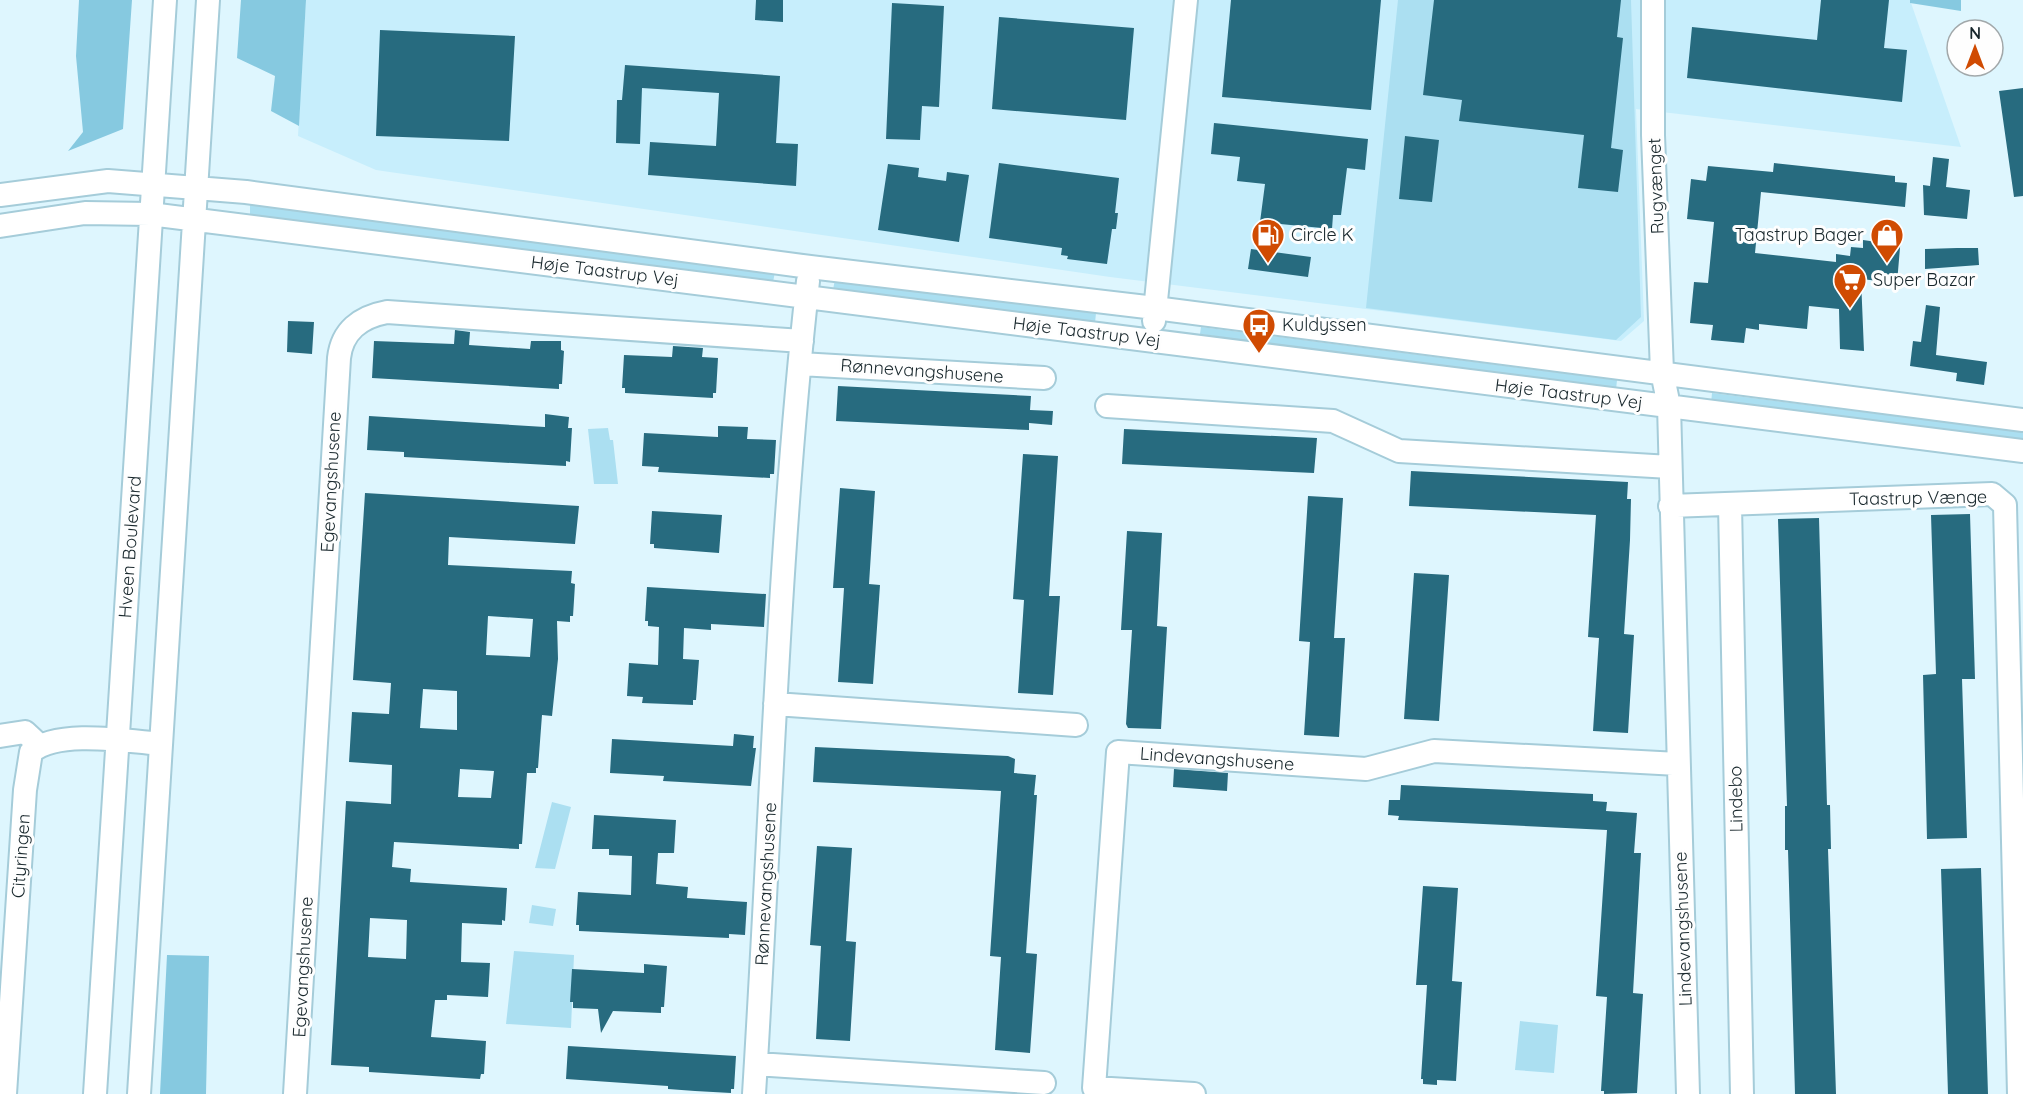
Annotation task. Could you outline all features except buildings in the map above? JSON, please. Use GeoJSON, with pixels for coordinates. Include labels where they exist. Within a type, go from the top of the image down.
{"type":"FeatureCollection","features":[{"type":"Feature","properties":{"kind":"street","name":"Hveen Boulevard"},"geometry":{"type":"LineString","coordinates":[[95,1094],[165,0]]}},
{"type":"Feature","properties":{"kind":"street"},"geometry":{"type":"LineString","coordinates":[[139,1094],[208,0]]}},
{"type":"Feature","properties":{"kind":"street"},"geometry":{"type":"LineString","coordinates":[[1153,340],[1186,0]]}},
{"type":"Feature","properties":{"kind":"street","name":"Rugvænget"},"geometry":{"type":"LineString","coordinates":[[1653,0],[1653,125],[1662,372]]}},
{"type":"Feature","properties":{"kind":"street","name":"Høje Taastrup Vej"},"geometry":{"type":"LineString","coordinates":[[0,195],[84,183],[152,183],[197,187],[810,267],[1662,372],[2023,420]]}},
{"type":"Feature","properties":{"kind":"street","name":"Høje Taastrup Vej"},"geometry":{"type":"LineString","coordinates":[[0,226],[85,213],[150,214],[195,219],[2023,451]]}},
{"type":"Feature","properties":{"kind":"street","name":"Rønnevangshusene"},"geometry":{"type":"LineString","coordinates":[[754,1094],[776,704],[801,353],[810,267]]}},
{"type":"Feature","properties":{"kind":"street","name":"Egevangshusene"},"geometry":{"type":"LineString","coordinates":[[295,1094],[338,368],[340,345],[346,334],[369,316],[387,312],[801,353]]}},
{"type":"Feature","properties":{"kind":"street","name":"Rønnevangshusene"},"geometry":{"type":"LineString","coordinates":[[801,353],[1044,378]]}},
{"type":"Feature","properties":{"kind":"street","name":"Lindevangshusene"},"geometry":{"type":"LineString","coordinates":[[1662,372],[1669,406],[1688,1094]]}},
{"type":"Feature","properties":{"kind":"street"},"geometry":{"type":"LineString","coordinates":[[1107,406],[1333,421],[1399,451],[1670,467]]}},
{"type":"Feature","properties":{"kind":"street","name":"Taastrup Vænge"},"geometry":{"type":"LineString","coordinates":[[1670,506],[1992,495],[2005,505],[2019,1094]]}},
{"type":"Feature","properties":{"kind":"street","name":"Lindebo"},"geometry":{"type":"LineString","coordinates":[[1730,505],[1742,1094]]}},
{"type":"Feature","properties":{"kind":"street"},"geometry":{"type":"LineString","coordinates":[[776,704],[1076,725]]}},
{"type":"Feature","properties":{"kind":"street"},"geometry":{"type":"LineString","coordinates":[[0,736],[25,732],[39,745],[58,739],[161,744]]}},
{"type":"Feature","properties":{"kind":"street","name":"Cityringen"},"geometry":{"type":"LineString","coordinates":[[5,1094],[25,790],[31,752],[39,745]]}},
{"type":"Feature","properties":{"kind":"street","name":"Lindevangshusene"},"geometry":{"type":"LineString","coordinates":[[1194,1094],[1094,1088],[1118,752],[1366,769],[1434,751],[1678,764]]}},
{"type":"Feature","properties":{"kind":"street"},"geometry":{"type":"LineString","coordinates":[[756,1065],[1044,1083]]}},
{"type":"Feature","properties":{"kind":"shaded area"},"geometry":{"type":"Polygon","coordinates":[[[79,0],[132,0],[123,129],[68,151],[83,132],[76,56],[79,0]]]}},
{"type":"Feature","properties":{"kind":"shaded area"},"geometry":{"type":"Polygon","coordinates":[[[241,0],[306,0],[299,126],[271,111],[275,76],[237,58],[241,0]]]}},
{"type":"Feature","properties":{"kind":"shaded area"},"geometry":{"type":"Polygon","coordinates":[[[306,0],[1910,0],[1961,147],[1636,109],[1644,321],[1621,341],[1110,277],[376,170],[298,136],[306,0]]]}},
{"type":"Feature","properties":{"kind":"shaded area"},"geometry":{"type":"Polygon","coordinates":[[[1398,0],[1631,0],[1641,317],[1616,340],[1366,308],[1398,0]]]}},
{"type":"Feature","properties":{"kind":"shaded area"},"geometry":{"type":"Polygon","coordinates":[[[1910,0],[1961,0],[1961,11],[1910,3],[1910,0]]]}},
{"type":"Feature","properties":{"kind":"shaded area"},"geometry":{"type":"Polygon","coordinates":[[[250,204],[775,272],[773,282],[250,216],[250,204]]]}},
{"type":"Feature","properties":{"kind":"shaded area"},"geometry":{"type":"Polygon","coordinates":[[[835,279],[1096,313],[1095,323],[833,290],[835,279]]]}},
{"type":"Feature","properties":{"kind":"shaded area"},"geometry":{"type":"Polygon","coordinates":[[[1201,327],[1617,380],[1616,390],[1455,371],[1200,334],[1201,327]]]}},
{"type":"Feature","properties":{"kind":"shaded area"},"geometry":{"type":"Polygon","coordinates":[[[1712,393],[2023,432],[2023,443],[1711,404],[1712,393]]]}},
{"type":"Feature","properties":{"kind":"shaded area"},"geometry":{"type":"Polygon","coordinates":[[[608,428],[610,440],[613,440],[618,484],[594,484],[588,429],[608,428]]]}},
{"type":"Feature","properties":{"kind":"shaded area"},"geometry":{"type":"Polygon","coordinates":[[[552,802],[571,807],[555,869],[535,868],[552,802]]]}},
{"type":"Feature","properties":{"kind":"shaded area"},"geometry":{"type":"Polygon","coordinates":[[[532,905],[556,909],[553,926],[529,923],[532,905]]]}},
{"type":"Feature","properties":{"kind":"shaded area"},"geometry":{"type":"Polygon","coordinates":[[[514,951],[574,955],[571,1028],[506,1024],[514,951]]]}},
{"type":"Feature","properties":{"kind":"shaded area"},"geometry":{"type":"Polygon","coordinates":[[[167,955],[209,956],[206,1094],[160,1094],[167,955]]]}},
{"type":"Feature","properties":{"kind":"shaded area"},"geometry":{"type":"Polygon","coordinates":[[[1520,1021],[1558,1025],[1554,1073],[1515,1070],[1520,1021]]]}},
{"type":"Feature","properties":{"kind":"place","name":"Circle K"},"geometry":{"type":"Point","coordinates":[1268,264]}},
{"type":"Feature","properties":{"kind":"place","name":"Taastrup Bager"},"geometry":{"type":"Point","coordinates":[1887,264]}},
{"type":"Feature","properties":{"kind":"place","name":"Super Bazar"},"geometry":{"type":"Point","coordinates":[1850,309]}},
{"type":"Feature","properties":{"kind":"place","name":"Kuldyssen"},"geometry":{"type":"Point","coordinates":[1259,354]}}]}
